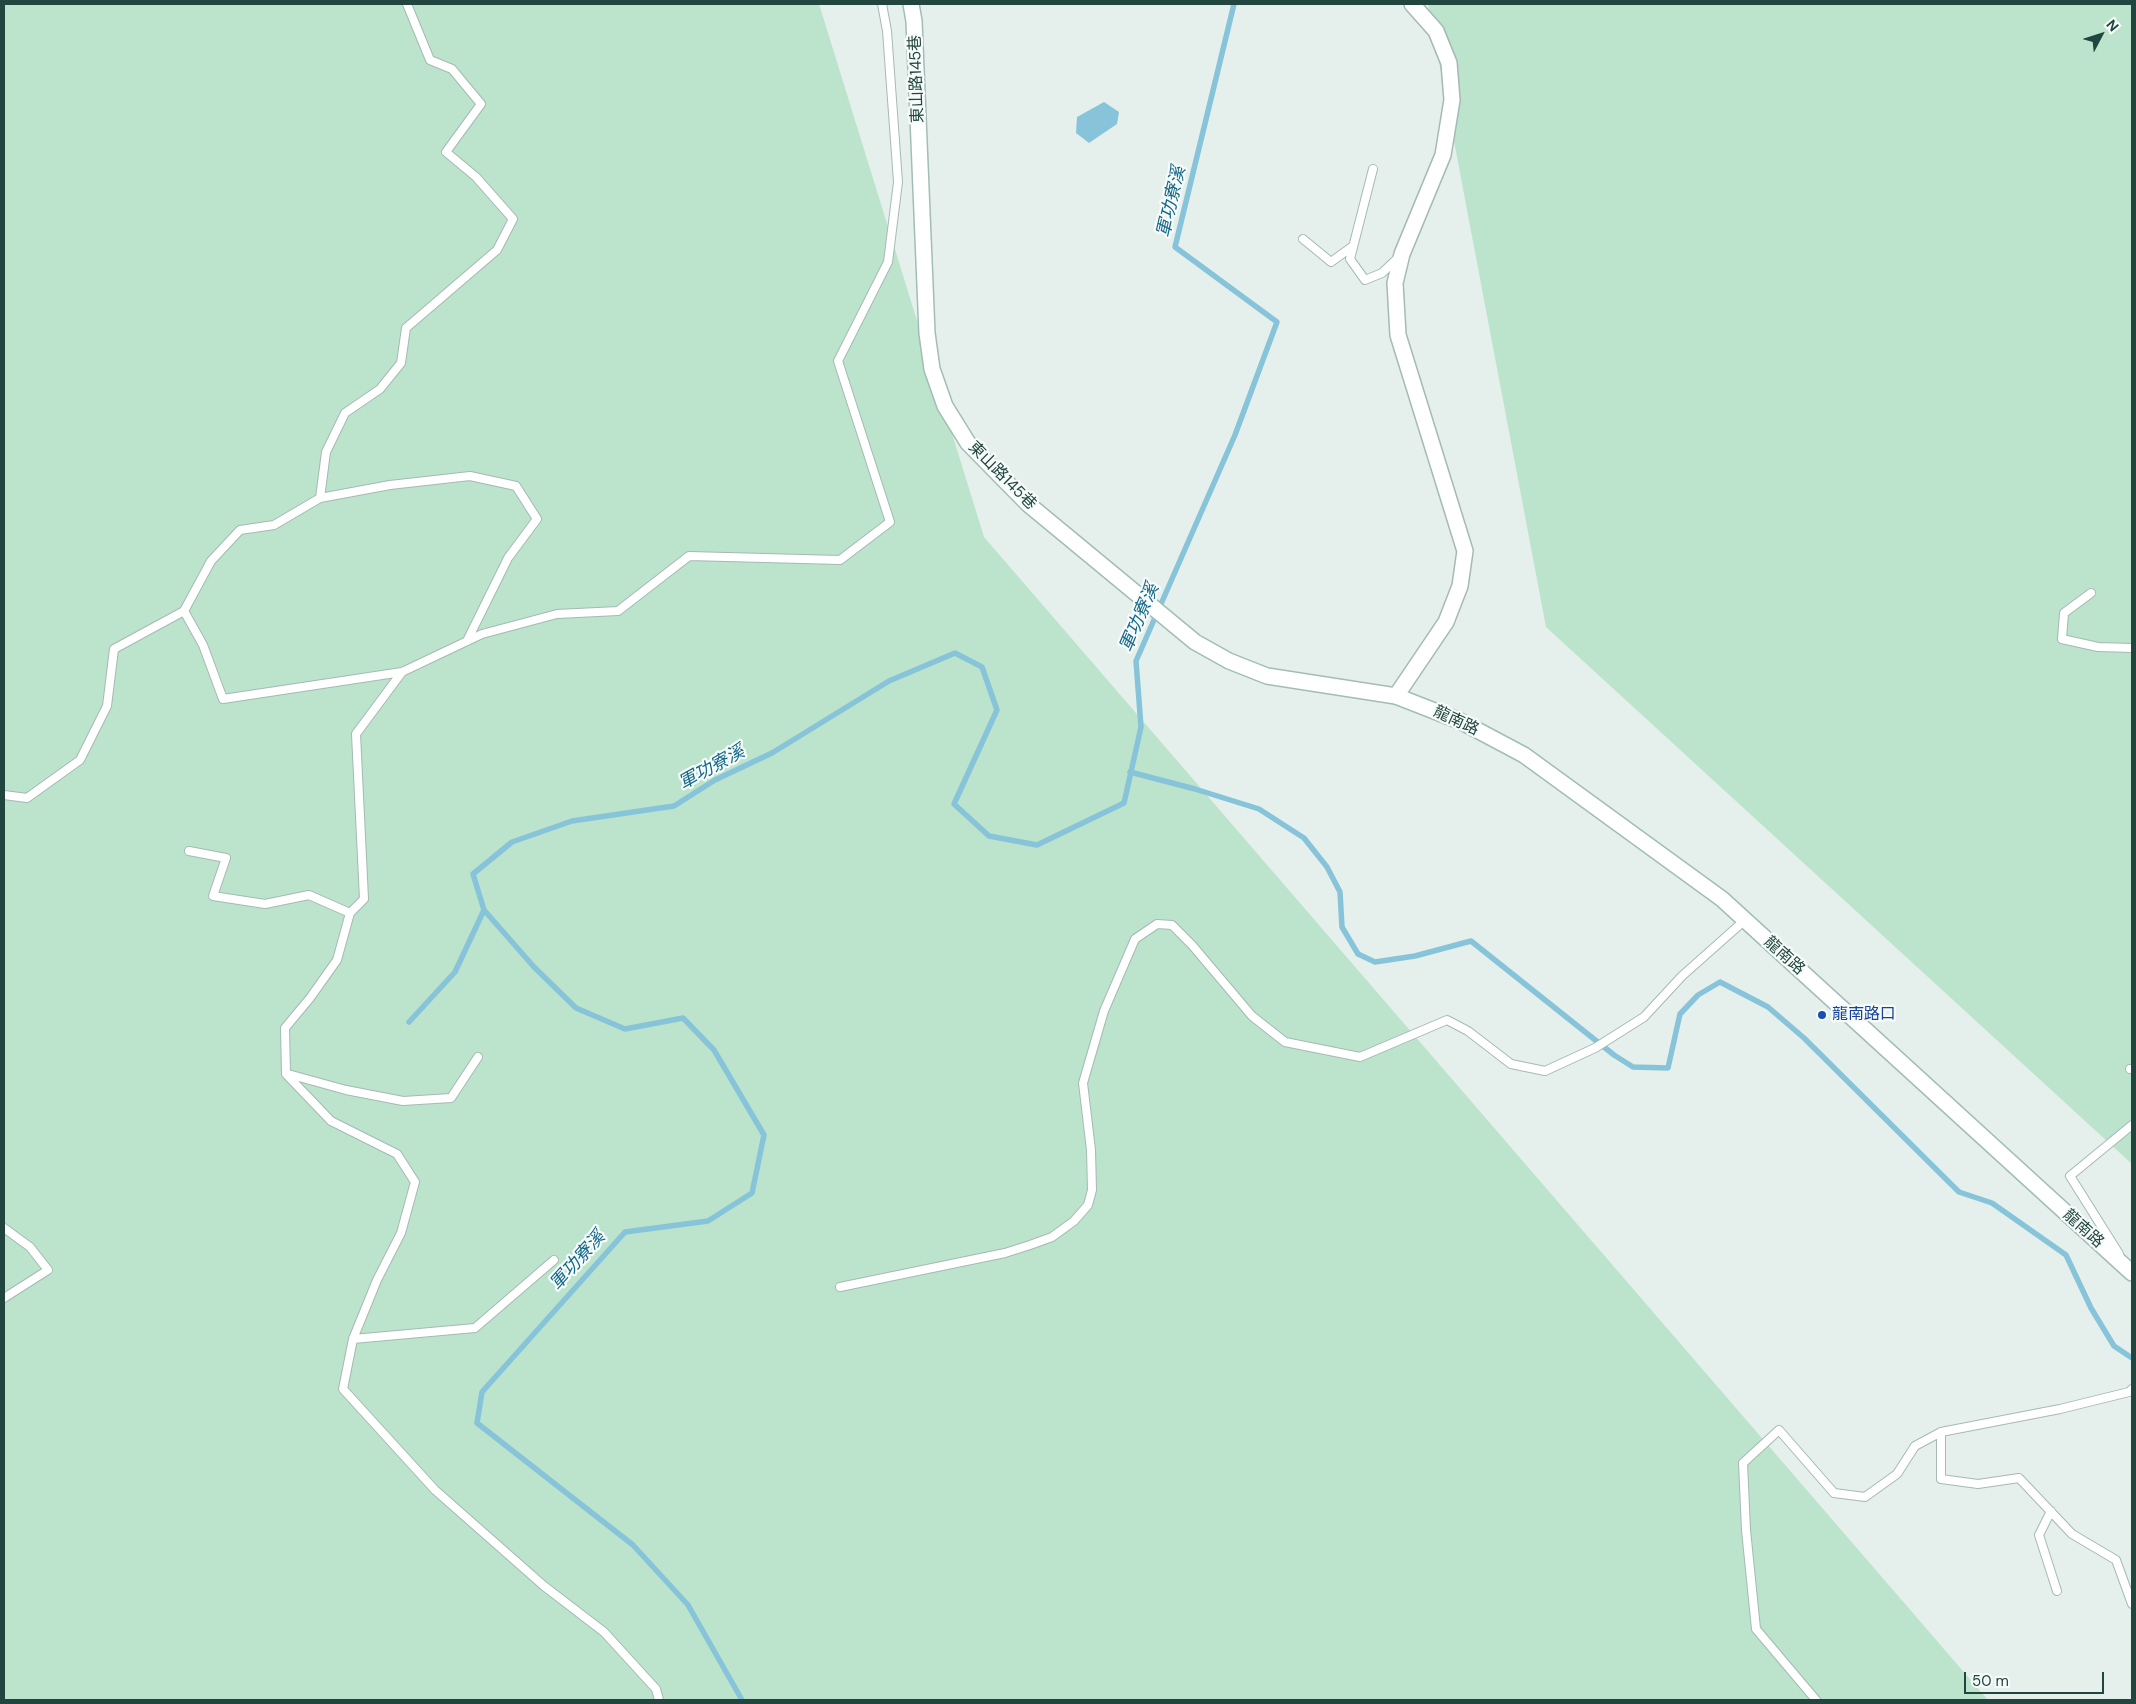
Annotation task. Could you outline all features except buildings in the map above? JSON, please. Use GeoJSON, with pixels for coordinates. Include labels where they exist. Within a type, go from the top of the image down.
{"type":"FeatureCollection","features":[{"type":"Feature","properties":{"kind":"street","name":"東山路145巷"},"geometry":{"type":"LineString","coordinates":[[911,4],[914,21],[927,324],[932,369],[945,406],[968,443],[1028,504],[1195,642],[1229,661],[1267,676],[1396,696]]}},
{"type":"Feature","properties":{"kind":"street"},"geometry":{"type":"LineString","coordinates":[[1396,696],[1446,622],[1460,586],[1465,551],[1398,335],[1395,283],[1402,254],[1443,155],[1452,100],[1449,63],[1446,55],[1436,32],[1412,4]]}},
{"type":"Feature","properties":{"kind":"street","name":"龍南路"},"geometry":{"type":"LineString","coordinates":[[1396,696],[1460,721],[1524,755],[1722,899],[2130,1271]]}},
{"type":"Feature","properties":{"kind":"lane"},"geometry":{"type":"LineString","coordinates":[[320,498],[326,452],[345,413],[380,389],[401,363],[406,328],[497,250],[513,219],[476,177],[446,152],[481,104],[452,69],[430,60],[407,4]]}},
{"type":"Feature","properties":{"kind":"lane"},"geometry":{"type":"LineString","coordinates":[[184,611],[203,644],[223,699],[402,672],[482,634],[557,614],[618,611],[689,556],[840,560],[890,522],[838,361],[888,262],[898,182],[887,31],[882,4]]}},
{"type":"Feature","properties":{"kind":"lane"},"geometry":{"type":"LineString","coordinates":[[1373,169],[1350,259],[1365,280],[1382,273],[1402,254]]}},
{"type":"Feature","properties":{"kind":"lane"},"geometry":{"type":"LineString","coordinates":[[1303,239],[1331,262],[1353,246]]}},
{"type":"Feature","properties":{"kind":"lane"},"geometry":{"type":"LineString","coordinates":[[4,795],[28,798],[80,760],[107,706],[114,649],[184,611],[211,560],[240,530],[274,525],[320,498],[390,485],[470,476],[516,486],[537,519],[508,558],[467,641]]}},
{"type":"Feature","properties":{"kind":"lane"},"geometry":{"type":"LineString","coordinates":[[2091,593],[2064,614],[2062,639],[2098,647],[2132,648]]}},
{"type":"Feature","properties":{"kind":"lane"},"geometry":{"type":"LineString","coordinates":[[402,672],[356,734],[364,899],[350,913],[337,960],[310,998],[284,1028],[286,1074],[331,1121],[397,1154],[415,1182],[401,1233],[377,1280],[353,1339],[343,1389],[435,1490],[544,1586],[604,1632],[656,1689],[659,1700]]}},
{"type":"Feature","properties":{"kind":"lane"},"geometry":{"type":"LineString","coordinates":[[189,851],[226,858],[213,896],[265,904],[309,895],[350,913]]}},
{"type":"Feature","properties":{"kind":"lane"},"geometry":{"type":"LineString","coordinates":[[840,1286],[1005,1253],[1030,1245],[1052,1237],[1074,1221],[1088,1206],[1092,1190],[1091,1150],[1083,1083],[1104,1011],[1135,939],[1157,924],[1172,925],[1192,945],[1252,1016],[1285,1042],[1360,1057],[1447,1020],[1468,1031],[1511,1064],[1545,1071],[1595,1048],[1644,1017],[1682,976],[1745,920]]}},
{"type":"Feature","properties":{"kind":"lane"},"geometry":{"type":"LineString","coordinates":[[286,1074],[346,1090],[403,1101],[451,1098],[478,1057]]}},
{"type":"Feature","properties":{"kind":"lane"},"geometry":{"type":"LineString","coordinates":[[2130,1271],[2070,1176],[2132,1124]]}},
{"type":"Feature","properties":{"kind":"lane"},"geometry":{"type":"LineString","coordinates":[[4,1228],[30,1246],[48,1270],[4,1298]]}},
{"type":"Feature","properties":{"kind":"lane"},"geometry":{"type":"LineString","coordinates":[[353,1339],[475,1328],[554,1260]]}},
{"type":"Feature","properties":{"kind":"lane"},"geometry":{"type":"LineString","coordinates":[[1816,1700],[1756,1629],[1746,1530],[1743,1462],[1779,1430],[1834,1494],[1865,1497],[1897,1474],[1915,1446],[1941,1432],[2060,1409],[2128,1392],[2132,1389]]}},
{"type":"Feature","properties":{"kind":"lane"},"geometry":{"type":"LineString","coordinates":[[1941,1432],[1941,1480],[1978,1484],[2019,1478],[2072,1534],[2116,1560],[2132,1604]]}},
{"type":"Feature","properties":{"kind":"lane"},"geometry":{"type":"LineString","coordinates":[[2051,1511],[2039,1535],[2057,1591]]}},
{"type":"Feature","properties":{"kind":"green space"},"geometry":{"type":"Polygon","coordinates":[[[4,4],[819,4],[984,537],[1988,1700],[4,1700],[4,4]]]}},
{"type":"Feature","properties":{"kind":"green space"},"geometry":{"type":"Polygon","coordinates":[[[1428,4],[2132,4],[2132,1164],[1546,627],[1428,4]]]}},
{"type":"Feature","properties":{"kind":"water"},"geometry":{"type":"Polygon","coordinates":[[[1104,102],[1119,112],[1117,124],[1089,143],[1076,133],[1077,117],[1104,102]]]}},
{"type":"Feature","properties":{"kind":"waterway","name":"軍功寮溪"},"geometry":{"type":"LineString","coordinates":[[742,1700],[688,1605],[633,1545],[477,1423],[482,1392],[625,1232],[708,1221],[752,1193],[764,1135],[714,1050],[683,1018],[625,1029],[576,1008],[534,967],[484,910],[473,874],[512,842],[572,821],[674,806],[715,780],[772,753],[889,681],[955,653],[982,667],[997,710],[954,804],[989,836],[1037,845],[1124,803],[1141,727],[1136,661],[1235,435],[1277,322],[1175,247],[1234,4]]}},
{"type":"Feature","properties":{"kind":"waterway"},"geometry":{"type":"LineString","coordinates":[[1130,772],[1195,789],[1259,809],[1304,838],[1327,867],[1340,892],[1342,927],[1358,954],[1375,962],[1415,956],[1471,941],[1614,1055],[1633,1067],[1668,1068],[1680,1014],[1698,995],[1720,982],[1768,1007],[1804,1038],[1959,1192],[1992,1203],[2066,1255],[2091,1308],[2114,1346],[2132,1358]]}},
{"type":"Feature","properties":{"kind":"waterway"},"geometry":{"type":"LineString","coordinates":[[409,1022],[455,972],[484,910]]}},
{"type":"Feature","properties":{"kind":"place","name":"龍南路口"},"geometry":{"type":"Point","coordinates":[1822,1015]}}]}
